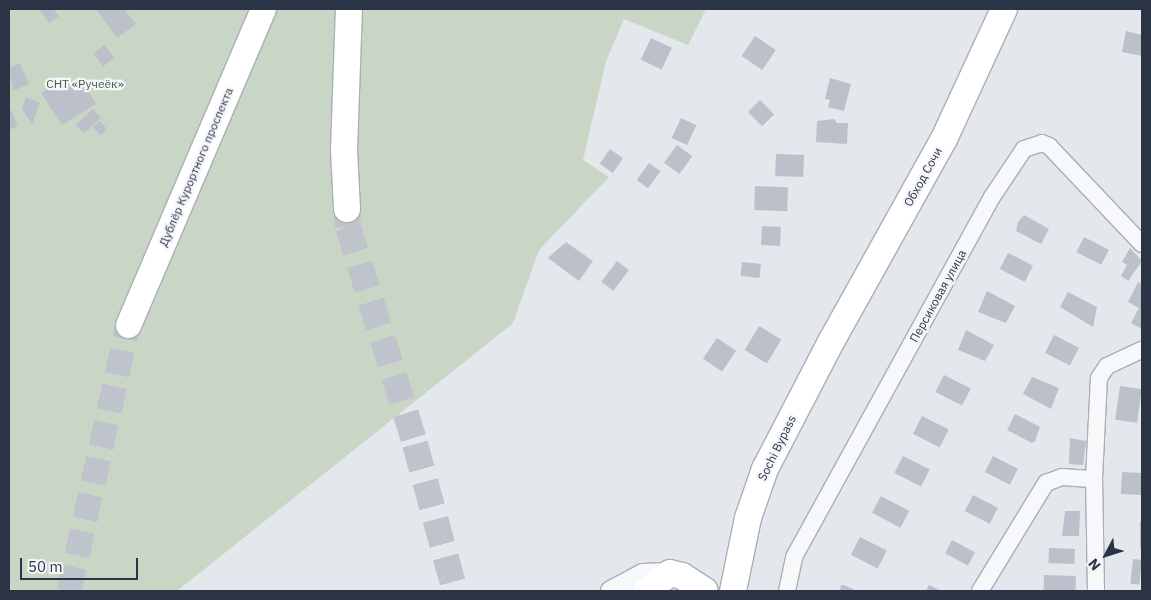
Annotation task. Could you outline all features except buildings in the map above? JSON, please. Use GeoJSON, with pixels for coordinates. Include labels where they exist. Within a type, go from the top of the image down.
{"type":"FeatureCollection","features":[{"type":"Feature","properties":{"kind":"highway"},"geometry":{"type":"LineString","coordinates":[[347,209],[344,150],[349,9]]}},
{"type":"Feature","properties":{"kind":"highway","name":"Обход Сочи"},"geometry":{"type":"LineString","coordinates":[[733,591],[748,518],[765,469],[832,340],[944,140],[1004,9]]}},
{"type":"Feature","properties":{"kind":"highway"},"geometry":{"type":"LineString","coordinates":[[647,591],[670,573],[682,576],[705,591]]}},
{"type":"Feature","properties":{"kind":"main road","name":"Дублёр Курортного проспекта"},"geometry":{"type":"LineString","coordinates":[[128,325],[263,9]]}},
{"type":"Feature","properties":{"kind":"street","name":"Персиковая улица"},"geometry":{"type":"LineString","coordinates":[[787,591],[794,557],[992,197],[1024,149],[1042,143],[1049,146],[1142,244]]}},
{"type":"Feature","properties":{"kind":"street"},"geometry":{"type":"LineString","coordinates":[[1096,591],[1094,479],[1099,378],[1107,366],[1142,350]]}},
{"type":"Feature","properties":{"kind":"street"},"geometry":{"type":"LineString","coordinates":[[980,591],[1046,482],[1062,477],[1094,479]]}},
{"type":"Feature","properties":{"kind":"street"},"geometry":{"type":"LineString","coordinates":[[611,591],[643,574],[670,573]]}},
{"type":"Feature","properties":{"kind":"green space","name":"СНТ «Ручеёк»"},"geometry":{"type":"Polygon","coordinates":[[[9,9],[706,9],[688,45],[624,19],[606,61],[583,160],[609,177],[539,250],[513,323],[177,591],[9,591],[9,9]]]}},
{"type":"Feature","properties":{"kind":"tunnel"},"geometry":{"type":"LineString","coordinates":[[347,209],[348,227],[415,444],[455,591]]}},
{"type":"Feature","properties":{"kind":"tunnel"},"geometry":{"type":"LineString","coordinates":[[69,591],[128,325]]}}]}
